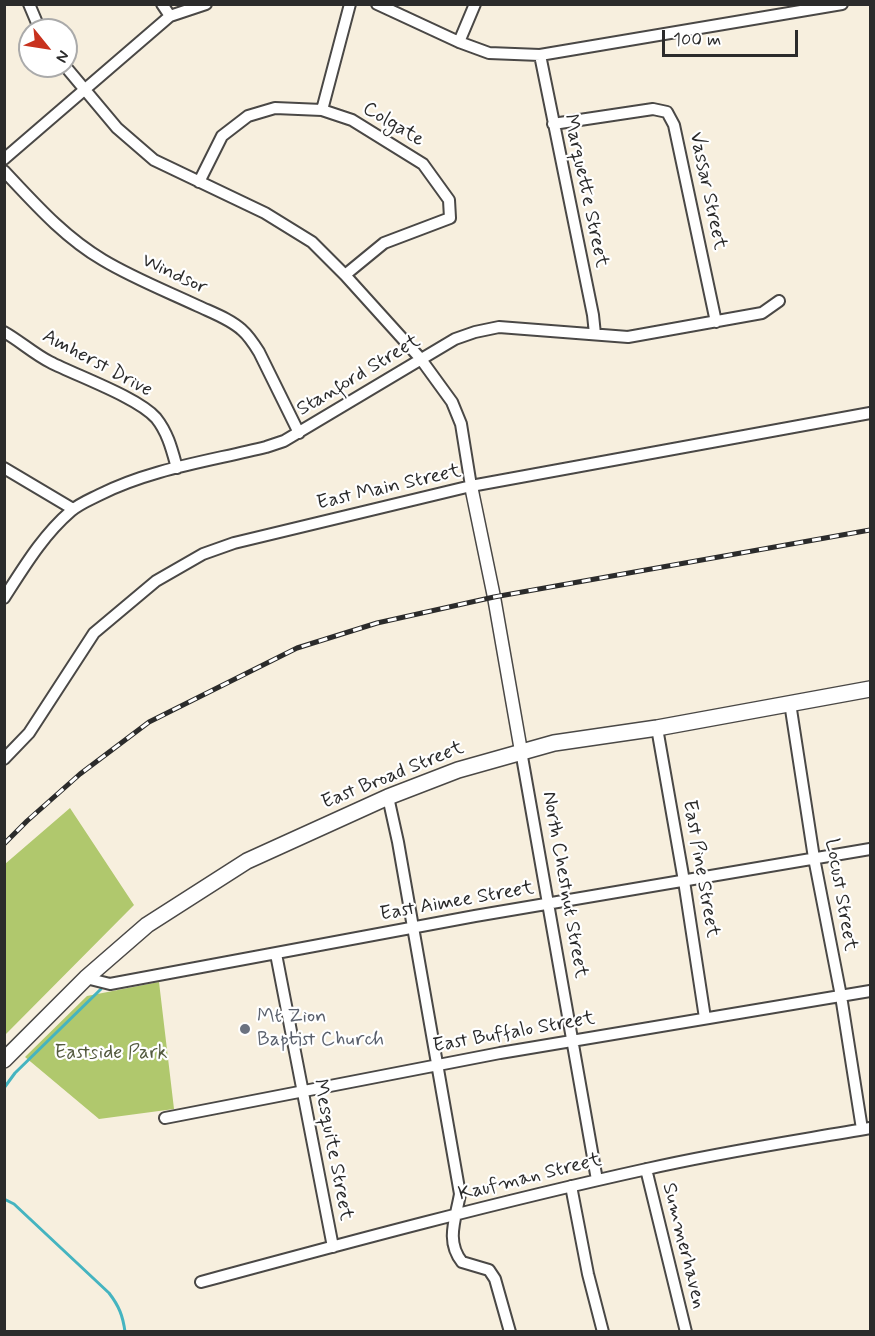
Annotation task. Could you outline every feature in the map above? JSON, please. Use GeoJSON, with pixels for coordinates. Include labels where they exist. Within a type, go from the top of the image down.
{"type":"FeatureCollection","features":[{"type":"Feature","properties":{"kind":"main road","name":"East Broad Street"},"geometry":{"type":"LineString","coordinates":[[4,1060],[86,978],[147,925],[247,861],[388,797],[458,770],[554,743],[657,728],[870,689]]}},
{"type":"Feature","properties":{"kind":"street"},"geometry":{"type":"LineString","coordinates":[[29,4],[35,18]]}},
{"type":"Feature","properties":{"kind":"street"},"geometry":{"type":"LineString","coordinates":[[162,4],[170,16]]}},
{"type":"Feature","properties":{"kind":"street"},"geometry":{"type":"LineString","coordinates":[[4,159],[170,16],[206,4]]}},
{"type":"Feature","properties":{"kind":"street"},"geometry":{"type":"LineString","coordinates":[[322,110],[350,4]]}},
{"type":"Feature","properties":{"kind":"street"},"geometry":{"type":"LineString","coordinates":[[377,4],[459,42],[489,53],[540,55],[815,6],[842,4]]}},
{"type":"Feature","properties":{"kind":"street"},"geometry":{"type":"LineString","coordinates":[[459,42],[475,4]]}},
{"type":"Feature","properties":{"kind":"street","name":"Marquette Street"},"geometry":{"type":"LineString","coordinates":[[540,55],[595,334]]}},
{"type":"Feature","properties":{"kind":"street"},"geometry":{"type":"LineString","coordinates":[[75,78],[117,128],[154,160],[265,213],[312,242],[345,274],[420,358],[452,402],[461,424],[471,486]]}},
{"type":"Feature","properties":{"kind":"street","name":"Colgate"},"geometry":{"type":"LineString","coordinates":[[199,182],[222,135],[248,116],[275,108],[322,110],[352,120],[423,164],[448,200],[450,218],[384,243],[345,274]]}},
{"type":"Feature","properties":{"kind":"street","name":"Vassar Street"},"geometry":{"type":"LineString","coordinates":[[553,124],[653,109],[667,112],[674,125],[716,322]]}},
{"type":"Feature","properties":{"kind":"street","name":"Windsor"},"geometry":{"type":"LineString","coordinates":[[4,171],[60,230],[80,244],[124,271],[227,319],[242,329],[259,352],[299,433]]}},
{"type":"Feature","properties":{"kind":"street","name":"Stanford Street"},"geometry":{"type":"LineString","coordinates":[[4,598],[38,546],[53,527],[73,509],[135,479],[266,447],[299,433],[455,339],[499,327],[628,337],[762,313],[779,301]]}},
{"type":"Feature","properties":{"kind":"street","name":"Amherst Drive"},"geometry":{"type":"LineString","coordinates":[[4,332],[47,360],[139,404],[154,417],[164,430],[177,468]]}},
{"type":"Feature","properties":{"kind":"street","name":"East Main Street"},"geometry":{"type":"LineString","coordinates":[[4,759],[29,733],[94,633],[156,581],[203,554],[234,543],[471,486],[870,413]]}},
{"type":"Feature","properties":{"kind":"street"},"geometry":{"type":"LineString","coordinates":[[4,468],[73,509]]}},
{"type":"Feature","properties":{"kind":"street","name":"North Chestnut Street"},"geometry":{"type":"LineString","coordinates":[[471,486],[494,597],[597,1180]]}},
{"type":"Feature","properties":{"kind":"street","name":"Locust Street"},"geometry":{"type":"LineString","coordinates":[[790,703],[814,858],[866,1129]]}},
{"type":"Feature","properties":{"kind":"street","name":"East Pine Street"},"geometry":{"type":"LineString","coordinates":[[657,728],[684,880],[705,1018]]}},
{"type":"Feature","properties":{"kind":"street"},"geometry":{"type":"LineString","coordinates":[[388,797],[398,842],[460,1194],[452,1229],[453,1247],[462,1262],[489,1270],[495,1279],[510,1332]]}},
{"type":"Feature","properties":{"kind":"street","name":"East Aimee Street"},"geometry":{"type":"LineString","coordinates":[[86,978],[110,984],[412,928],[870,849]]}},
{"type":"Feature","properties":{"kind":"street","name":"Mesquite Street"},"geometry":{"type":"LineString","coordinates":[[276,954],[333,1247]]}},
{"type":"Feature","properties":{"kind":"street","name":"East Buffalo Street"},"geometry":{"type":"LineString","coordinates":[[165,1118],[437,1065],[870,991]]}},
{"type":"Feature","properties":{"kind":"street","name":"Kaufman Street"},"geometry":{"type":"LineString","coordinates":[[201,1282],[597,1180],[711,1155],[866,1129]]}},
{"type":"Feature","properties":{"kind":"street","name":"Summerhaven"},"geometry":{"type":"LineString","coordinates":[[646,1169],[686,1332]]}},
{"type":"Feature","properties":{"kind":"street"},"geometry":{"type":"LineString","coordinates":[[571,1186],[588,1274],[603,1332]]}},
{"type":"Feature","properties":{"kind":"green space"},"geometry":{"type":"Polygon","coordinates":[[[70,808],[134,905],[5,1035],[5,864],[70,808]]]}},
{"type":"Feature","properties":{"kind":"green space","name":"Eastside Park"},"geometry":{"type":"Polygon","coordinates":[[[159,982],[174,1109],[99,1119],[25,1057],[87,996],[159,982]]]}},
{"type":"Feature","properties":{"kind":"waterway"},"geometry":{"type":"LineString","coordinates":[[4,1088],[15,1073],[101,989]]}},
{"type":"Feature","properties":{"kind":"waterway"},"geometry":{"type":"LineString","coordinates":[[4,1199],[14,1204],[109,1293],[120,1311],[125,1332]]}},
{"type":"Feature","properties":{"kind":"railway"},"geometry":{"type":"LineString","coordinates":[[4,844],[80,774],[149,722],[297,648],[377,623],[494,597],[870,530]]}},
{"type":"Feature","properties":{"kind":"place","name":"Mt Zion Baptist Church"},"geometry":{"type":"Point","coordinates":[245,1029]}}]}
